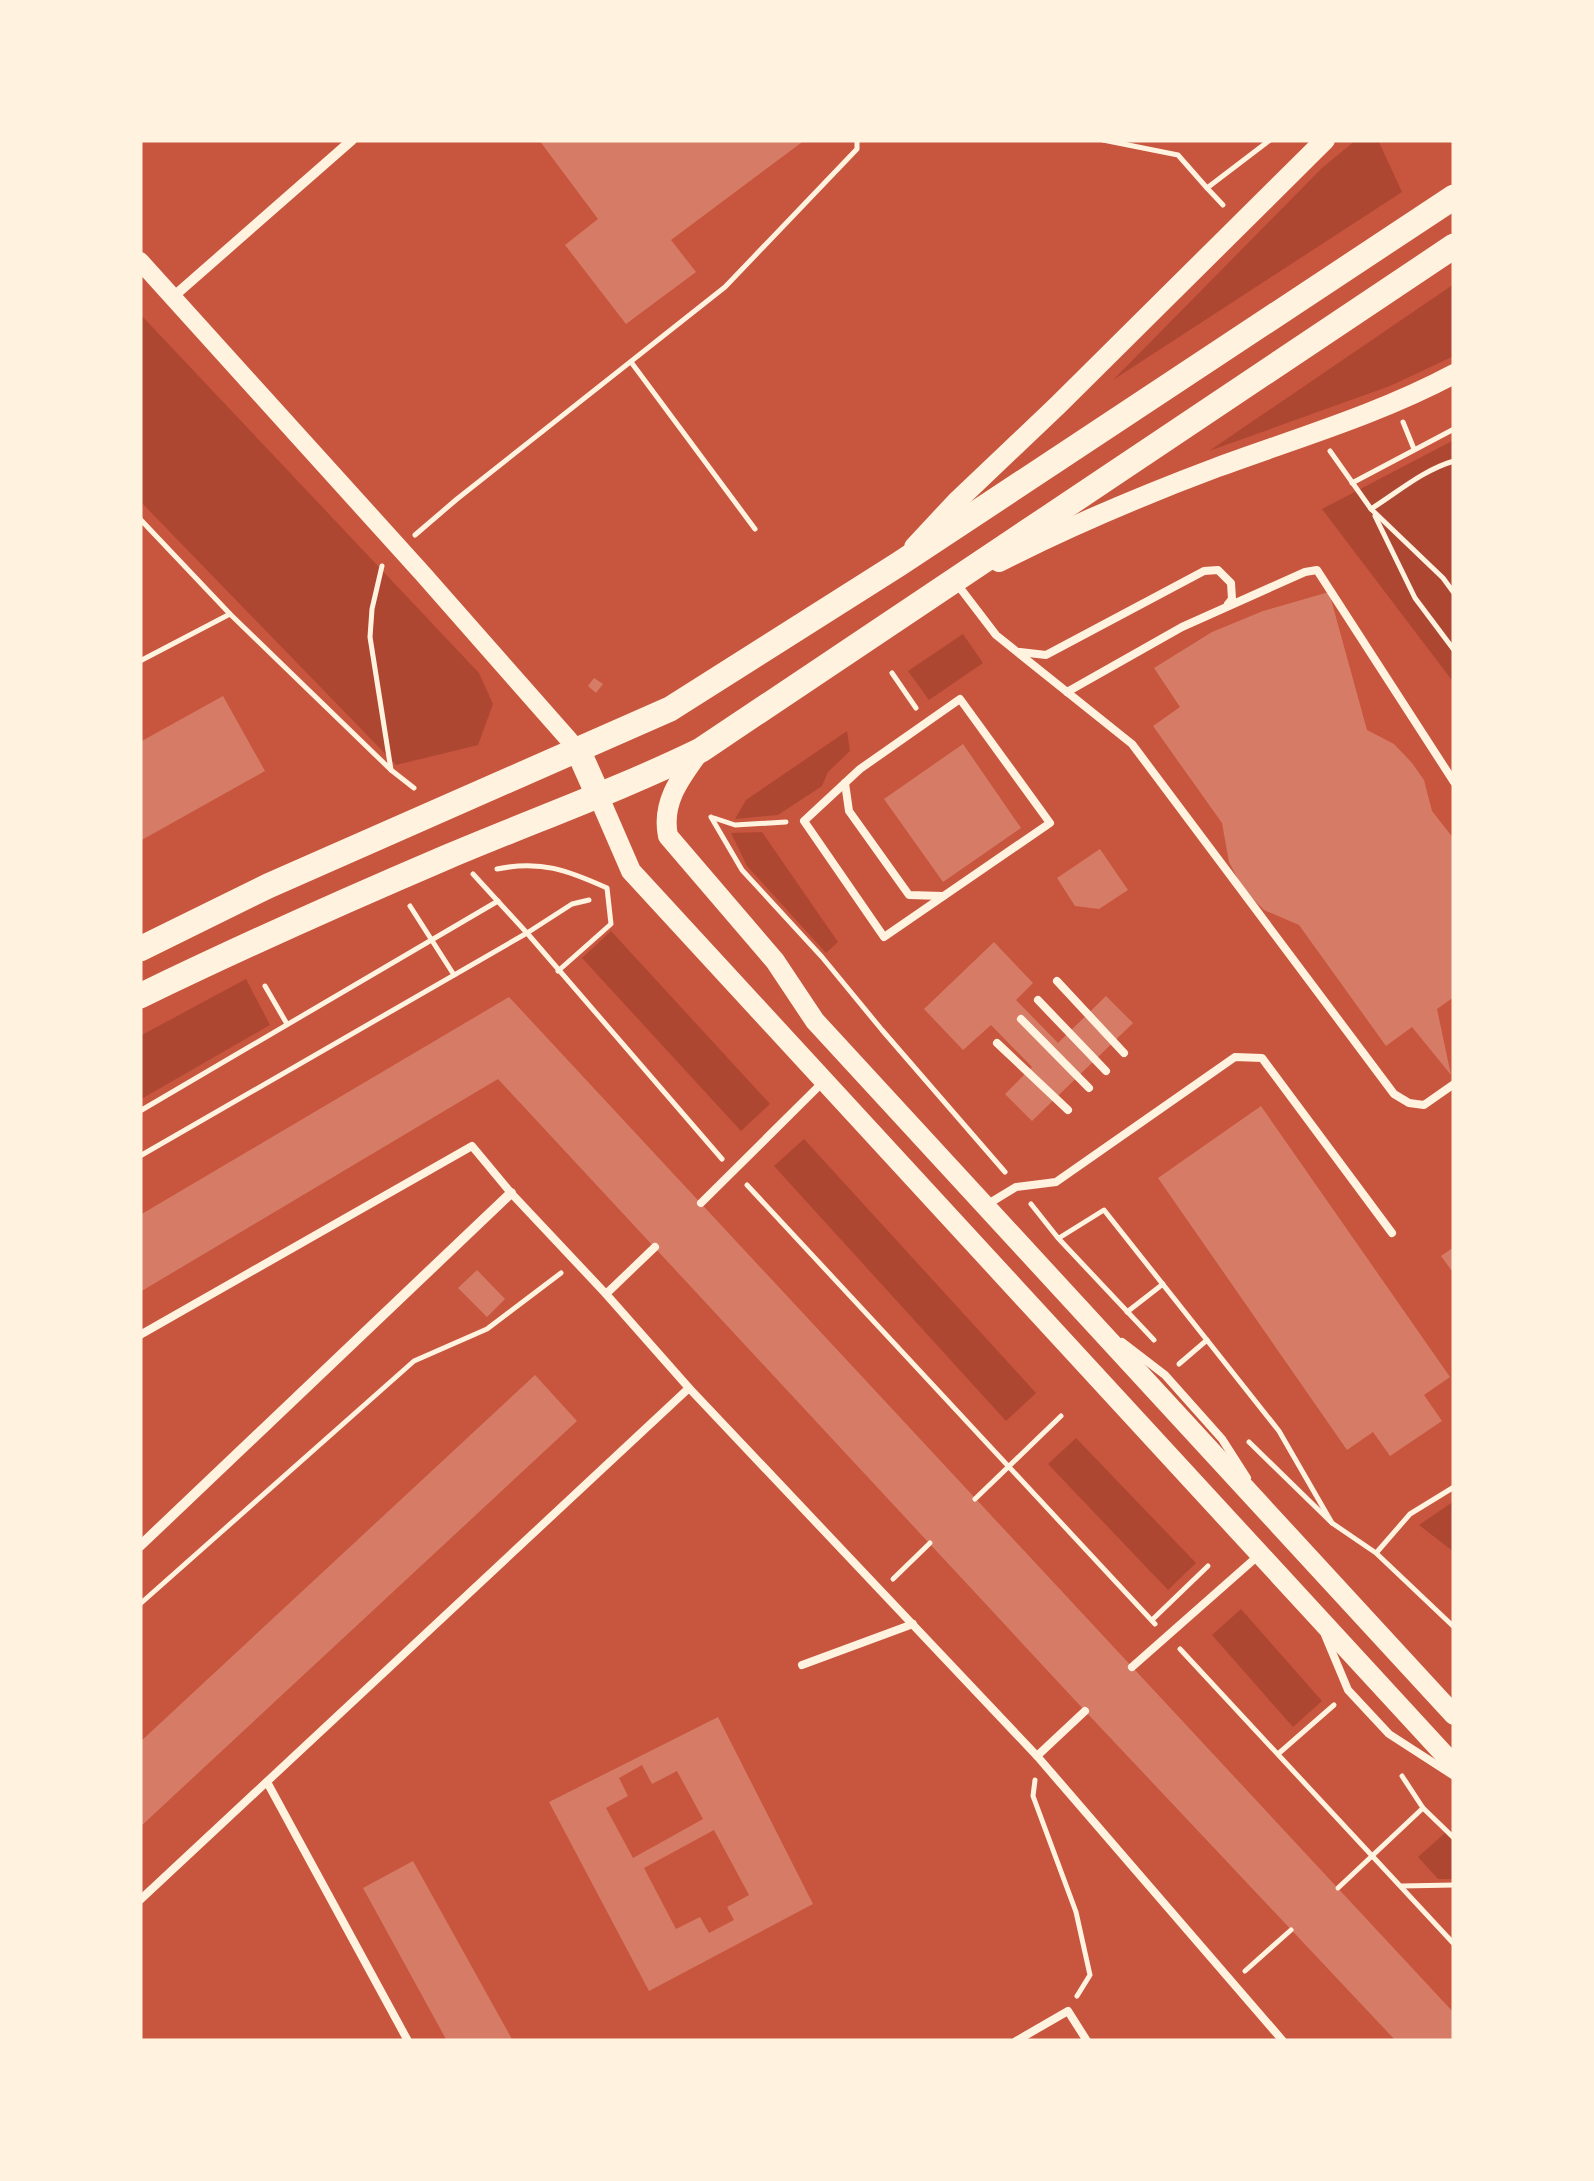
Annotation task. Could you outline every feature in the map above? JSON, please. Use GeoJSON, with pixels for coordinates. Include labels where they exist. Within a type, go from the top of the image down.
{"type":"FeatureCollection","features":[{"type":"Feature","properties":{"kind":"main road"},"geometry":{"type":"LineString","coordinates":[[899,564],[956,502],[1325,140]]}},
{"type":"Feature","properties":{"kind":"main road"},"geometry":{"type":"LineString","coordinates":[[140,949],[268,886],[670,709],[899,564],[1444,203]]}},
{"type":"Feature","properties":{"kind":"main road"},"geometry":{"type":"LineString","coordinates":[[140,996],[433,863],[701,750],[1454,246]]}},
{"type":"Feature","properties":{"kind":"main road"},"geometry":{"type":"LineString","coordinates":[[955,582],[1112,509],[1324,431],[1454,374]]}},
{"type":"Feature","properties":{"kind":"main road"},"geometry":{"type":"LineString","coordinates":[[578,750],[631,871],[1454,1765]]}},
{"type":"Feature","properties":{"kind":"main road"},"geometry":{"type":"LineString","coordinates":[[701,750],[667,807],[668,836],[775,961],[815,1021],[1454,1715]]}},
{"type":"Feature","properties":{"kind":"street"},"geometry":{"type":"LineString","coordinates":[[172,297],[352,140]]}},
{"type":"Feature","properties":{"kind":"street"},"geometry":{"type":"LineString","coordinates":[[140,262],[578,750]]}},
{"type":"Feature","properties":{"kind":"street"},"geometry":{"type":"LineString","coordinates":[[140,1546],[511,1193]]}},
{"type":"Feature","properties":{"kind":"lane"},"geometry":{"type":"LineString","coordinates":[[1017,652],[1046,655],[1213,569],[1231,584],[1232,599],[1225,608]]}},
{"type":"Feature","properties":{"kind":"lane"},"geometry":{"type":"LineString","coordinates":[[1067,692],[1182,627],[1317,570],[1454,782]]}},
{"type":"Feature","properties":{"kind":"lane"},"geometry":{"type":"LineString","coordinates":[[955,582],[996,635],[1132,744],[1394,1094],[1409,1103],[1424,1105],[1454,1084]]}},
{"type":"Feature","properties":{"kind":"lane"},"geometry":{"type":"LineString","coordinates":[[960,699],[1050,823],[884,937],[804,820],[860,770],[925,722],[960,699]]}},
{"type":"Feature","properties":{"kind":"lane"},"geometry":{"type":"LineString","coordinates":[[845,783],[849,810],[908,895],[944,896]]}},
{"type":"Feature","properties":{"kind":"lane"},"geometry":{"type":"LineString","coordinates":[[1057,982],[1124,1053]]}},
{"type":"Feature","properties":{"kind":"lane"},"geometry":{"type":"LineString","coordinates":[[1038,1000],[1106,1071]]}},
{"type":"Feature","properties":{"kind":"lane"},"geometry":{"type":"LineString","coordinates":[[1020,1019],[1089,1088]]}},
{"type":"Feature","properties":{"kind":"lane"},"geometry":{"type":"LineString","coordinates":[[997,1042],[1068,1110]]}},
{"type":"Feature","properties":{"kind":"lane"},"geometry":{"type":"LineString","coordinates":[[984,1206],[1016,1186],[1056,1182],[1234,1057],[1262,1058],[1392,1234]]}},
{"type":"Feature","properties":{"kind":"lane"},"geometry":{"type":"LineString","coordinates":[[700,1203],[824,1081]]}},
{"type":"Feature","properties":{"kind":"lane"},"geometry":{"type":"LineString","coordinates":[[140,1335],[472,1146],[689,1388],[1038,1756],[1283,2041]]}},
{"type":"Feature","properties":{"kind":"lane"},"geometry":{"type":"LineString","coordinates":[[606,1294],[655,1247]]}},
{"type":"Feature","properties":{"kind":"lane"},"geometry":{"type":"LineString","coordinates":[[140,1900],[689,1388]]}},
{"type":"Feature","properties":{"kind":"lane"},"geometry":{"type":"LineString","coordinates":[[1132,1667],[1260,1555]]}},
{"type":"Feature","properties":{"kind":"lane"},"geometry":{"type":"LineString","coordinates":[[1317,1617],[1348,1690],[1389,1734],[1454,1776]]}},
{"type":"Feature","properties":{"kind":"lane"},"geometry":{"type":"LineString","coordinates":[[802,1665],[913,1624]]}},
{"type":"Feature","properties":{"kind":"lane"},"geometry":{"type":"LineString","coordinates":[[1038,1756],[1085,1711]]}},
{"type":"Feature","properties":{"kind":"lane"},"geometry":{"type":"LineString","coordinates":[[267,1782],[408,2041]]}},
{"type":"Feature","properties":{"kind":"lane"},"geometry":{"type":"LineString","coordinates":[[1016,2041],[1068,2011],[1088,2041]]}},
{"type":"Feature","properties":{"kind":"path"},"geometry":{"type":"LineString","coordinates":[[390,770],[370,637],[382,564],[458,498],[725,287],[858,149],[857,140]]}},
{"type":"Feature","properties":{"kind":"path"},"geometry":{"type":"LineString","coordinates":[[1103,140],[1178,155],[1229,211]]}},
{"type":"Feature","properties":{"kind":"path"},"geometry":{"type":"LineString","coordinates":[[1208,188],[1270,140]]}},
{"type":"Feature","properties":{"kind":"path"},"geometry":{"type":"LineString","coordinates":[[631,362],[755,529]]}},
{"type":"Feature","properties":{"kind":"path"},"geometry":{"type":"LineString","coordinates":[[1402,419],[1414,450]]}},
{"type":"Feature","properties":{"kind":"path"},"geometry":{"type":"LineString","coordinates":[[1352,483],[1454,429]]}},
{"type":"Feature","properties":{"kind":"path"},"geometry":{"type":"LineString","coordinates":[[1328,448],[1371,509],[1415,598],[1454,650]]}},
{"type":"Feature","properties":{"kind":"path"},"geometry":{"type":"LineString","coordinates":[[1371,509],[1422,475],[1454,461]]}},
{"type":"Feature","properties":{"kind":"path"},"geometry":{"type":"LineString","coordinates":[[1371,509],[1454,593]]}},
{"type":"Feature","properties":{"kind":"path"},"geometry":{"type":"LineString","coordinates":[[140,519],[230,614],[390,770],[414,788]]}},
{"type":"Feature","properties":{"kind":"path"},"geometry":{"type":"LineString","coordinates":[[140,661],[230,614]]}},
{"type":"Feature","properties":{"kind":"path"},"geometry":{"type":"LineString","coordinates":[[892,673],[925,722]]}},
{"type":"Feature","properties":{"kind":"path"},"geometry":{"type":"LineString","coordinates":[[804,820],[735,825],[711,817],[742,870],[822,957],[1058,1238],[1165,1352]]}},
{"type":"Feature","properties":{"kind":"path"},"geometry":{"type":"LineString","coordinates":[[460,878],[519,864],[546,865],[608,888],[611,924],[558,971]]}},
{"type":"Feature","properties":{"kind":"path"},"geometry":{"type":"LineString","coordinates":[[474,874],[733,1171],[1454,1944]]}},
{"type":"Feature","properties":{"kind":"path"},"geometry":{"type":"LineString","coordinates":[[140,1156],[572,904],[589,900]]}},
{"type":"Feature","properties":{"kind":"path"},"geometry":{"type":"LineString","coordinates":[[140,1111],[498,901]]}},
{"type":"Feature","properties":{"kind":"path"},"geometry":{"type":"LineString","coordinates":[[410,906],[454,975]]}},
{"type":"Feature","properties":{"kind":"path"},"geometry":{"type":"LineString","coordinates":[[265,986],[287,1024]]}},
{"type":"Feature","properties":{"kind":"path"},"geometry":{"type":"LineString","coordinates":[[1058,1238],[1104,1210],[1279,1430],[1332,1524]]}},
{"type":"Feature","properties":{"kind":"path"},"geometry":{"type":"LineString","coordinates":[[140,1604],[414,1361],[486,1329],[575,1262]]}},
{"type":"Feature","properties":{"kind":"path"},"geometry":{"type":"LineString","coordinates":[[1127,1312],[1163,1284]]}},
{"type":"Feature","properties":{"kind":"path"},"geometry":{"type":"LineString","coordinates":[[1182,1370],[1178,1365],[1207,1340]]}},
{"type":"Feature","properties":{"kind":"path"},"geometry":{"type":"LineString","coordinates":[[975,1499],[1061,1416]]}},
{"type":"Feature","properties":{"kind":"path"},"geometry":{"type":"LineString","coordinates":[[1248,1442],[1332,1524],[1376,1553],[1454,1627]]}},
{"type":"Feature","properties":{"kind":"path"},"geometry":{"type":"LineString","coordinates":[[1376,1553],[1410,1514],[1454,1487]]}},
{"type":"Feature","properties":{"kind":"path"},"geometry":{"type":"LineString","coordinates":[[881,1591],[930,1543]]}},
{"type":"Feature","properties":{"kind":"path"},"geometry":{"type":"LineString","coordinates":[[1152,1620],[1208,1566]]}},
{"type":"Feature","properties":{"kind":"path"},"geometry":{"type":"LineString","coordinates":[[1278,1754],[1334,1705]]}},
{"type":"Feature","properties":{"kind":"path"},"geometry":{"type":"LineString","coordinates":[[1038,1756],[1033,1796],[1076,1912],[1090,1975],[1068,2011]]}},
{"type":"Feature","properties":{"kind":"path"},"geometry":{"type":"LineString","coordinates":[[1402,1776],[1423,1808],[1454,1838]]}},
{"type":"Feature","properties":{"kind":"path"},"geometry":{"type":"LineString","coordinates":[[1338,1888],[1423,1808]]}},
{"type":"Feature","properties":{"kind":"path"},"geometry":{"type":"LineString","coordinates":[[1399,1886],[1454,1885]]}},
{"type":"Feature","properties":{"kind":"path"},"geometry":{"type":"LineString","coordinates":[[1233,1983],[1291,1930]]}},
{"type":"Feature","properties":{"kind":"shaded area"},"geometry":{"type":"Polygon","coordinates":[[[1356,140],[1378,140],[1402,192],[1113,380],[1322,168],[1356,140]]]}},
{"type":"Feature","properties":{"kind":"shaded area"},"geometry":{"type":"Polygon","coordinates":[[[1454,284],[1454,356],[1390,386],[1209,451],[1454,284]]]}},
{"type":"Feature","properties":{"kind":"shaded area"},"geometry":{"type":"Polygon","coordinates":[[[140,314],[479,673],[493,704],[478,745],[396,765],[140,501],[140,314]]]}},
{"type":"Feature","properties":{"kind":"shaded area"},"geometry":{"type":"Polygon","coordinates":[[[1454,440],[1454,683],[1322,509],[1454,440]]]}},
{"type":"Feature","properties":{"kind":"shaded area"},"geometry":{"type":"Polygon","coordinates":[[[963,634],[983,663],[929,700],[908,671],[963,634]]]}},
{"type":"Feature","properties":{"kind":"shaded area"},"geometry":{"type":"Polygon","coordinates":[[[847,731],[850,751],[828,772],[822,786],[778,815],[735,819],[746,800],[847,731]]]}},
{"type":"Feature","properties":{"kind":"shaded area"},"geometry":{"type":"Polygon","coordinates":[[[762,832],[838,942],[826,953],[747,866],[731,833],[762,832]]]}},
{"type":"Feature","properties":{"kind":"shaded area"},"geometry":{"type":"Polygon","coordinates":[[[611,931],[770,1104],[741,1131],[582,958],[611,931]]]}},
{"type":"Feature","properties":{"kind":"shaded area"},"geometry":{"type":"Polygon","coordinates":[[[246,979],[270,1025],[143,1098],[140,1096],[140,1036],[246,979]]]}},
{"type":"Feature","properties":{"kind":"shaded area"},"geometry":{"type":"Polygon","coordinates":[[[804,1139],[1036,1393],[1006,1421],[774,1166],[804,1139]]]}},
{"type":"Feature","properties":{"kind":"shaded area"},"geometry":{"type":"Polygon","coordinates":[[[1076,1438],[1196,1563],[1168,1590],[1048,1464],[1076,1438]]]}},
{"type":"Feature","properties":{"kind":"shaded area"},"geometry":{"type":"Polygon","coordinates":[[[1454,1501],[1454,1552],[1419,1525],[1454,1501]]]}},
{"type":"Feature","properties":{"kind":"shaded area"},"geometry":{"type":"Polygon","coordinates":[[[1241,1609],[1322,1701],[1293,1727],[1212,1635],[1241,1609]]]}},
{"type":"Feature","properties":{"kind":"shaded area"},"geometry":{"type":"Polygon","coordinates":[[[1445,1833],[1454,1843],[1454,1879],[1438,1879],[1418,1857],[1445,1833]]]}},
{"type":"Feature","properties":{"kind":"building"},"geometry":{"type":"Polygon","coordinates":[[[539,140],[805,140],[671,240],[696,272],[626,324],[565,245],[598,219],[539,140]]]}},
{"type":"Feature","properties":{"kind":"building"},"geometry":{"type":"Polygon","coordinates":[[[1329,592],[1367,730],[1394,744],[1412,763],[1424,780],[1432,811],[1454,839],[1454,997],[1437,1009],[1451,1075],[1412,1027],[1386,1046],[1299,925],[1264,910],[1243,889],[1229,862],[1222,823],[1153,726],[1180,707],[1154,668],[1212,632],[1263,611],[1329,592]]]}},
{"type":"Feature","properties":{"kind":"building"},"geometry":{"type":"Polygon","coordinates":[[[594,678],[603,684],[596,693],[588,686],[594,678]]]}},
{"type":"Feature","properties":{"kind":"building"},"geometry":{"type":"Polygon","coordinates":[[[223,696],[265,771],[140,841],[140,742],[223,696]]]}},
{"type":"Feature","properties":{"kind":"building"},"geometry":{"type":"Polygon","coordinates":[[[963,744],[1021,828],[943,882],[884,799],[963,744]]]}},
{"type":"Feature","properties":{"kind":"building"},"geometry":{"type":"Polygon","coordinates":[[[1100,849],[1128,890],[1099,909],[1075,906],[1057,878],[1100,849]]]}},
{"type":"Feature","properties":{"kind":"building"},"geometry":{"type":"Polygon","coordinates":[[[994,942],[1033,983],[1016,1000],[1058,1043],[1106,996],[1133,1023],[1032,1121],[1005,1094],[1032,1067],[991,1025],[963,1050],[924,1009],[994,942]]]}},
{"type":"Feature","properties":{"kind":"building"},"geometry":{"type":"Polygon","coordinates":[[[509,997],[1454,2013],[1454,2041],[1396,2041],[498,1079],[140,1292],[140,1215],[509,997]]]}},
{"type":"Feature","properties":{"kind":"building"},"geometry":{"type":"Polygon","coordinates":[[[1261,1106],[1450,1377],[1424,1395],[1442,1421],[1390,1456],[1373,1432],[1347,1450],[1158,1178],[1261,1106]]]}},
{"type":"Feature","properties":{"kind":"building"},"geometry":{"type":"Polygon","coordinates":[[[1454,1247],[1454,1274],[1441,1256],[1454,1247]]]}},
{"type":"Feature","properties":{"kind":"building"},"geometry":{"type":"Polygon","coordinates":[[[477,1270],[505,1299],[487,1317],[458,1288],[477,1270]]]}},
{"type":"Feature","properties":{"kind":"building"},"geometry":{"type":"Polygon","coordinates":[[[535,1375],[577,1421],[140,1827],[140,1742],[535,1375]]]}},
{"type":"Feature","properties":{"kind":"building"},"geometry":{"type":"Polygon","coordinates":[[[718,1717],[813,1904],[649,1991],[549,1802],[718,1717]],[[642,1765],[619,1778],[628,1796],[606,1808],[633,1858],[703,1819],[677,1771],[652,1784],[642,1765]],[[714,1830],[644,1868],[676,1929],[700,1917],[709,1933],[734,1920],[727,1907],[749,1895],[714,1830]]]}},
{"type":"Feature","properties":{"kind":"building"},"geometry":{"type":"Polygon","coordinates":[[[413,1861],[513,2041],[447,2041],[363,1888],[413,1861]]]}}]}
